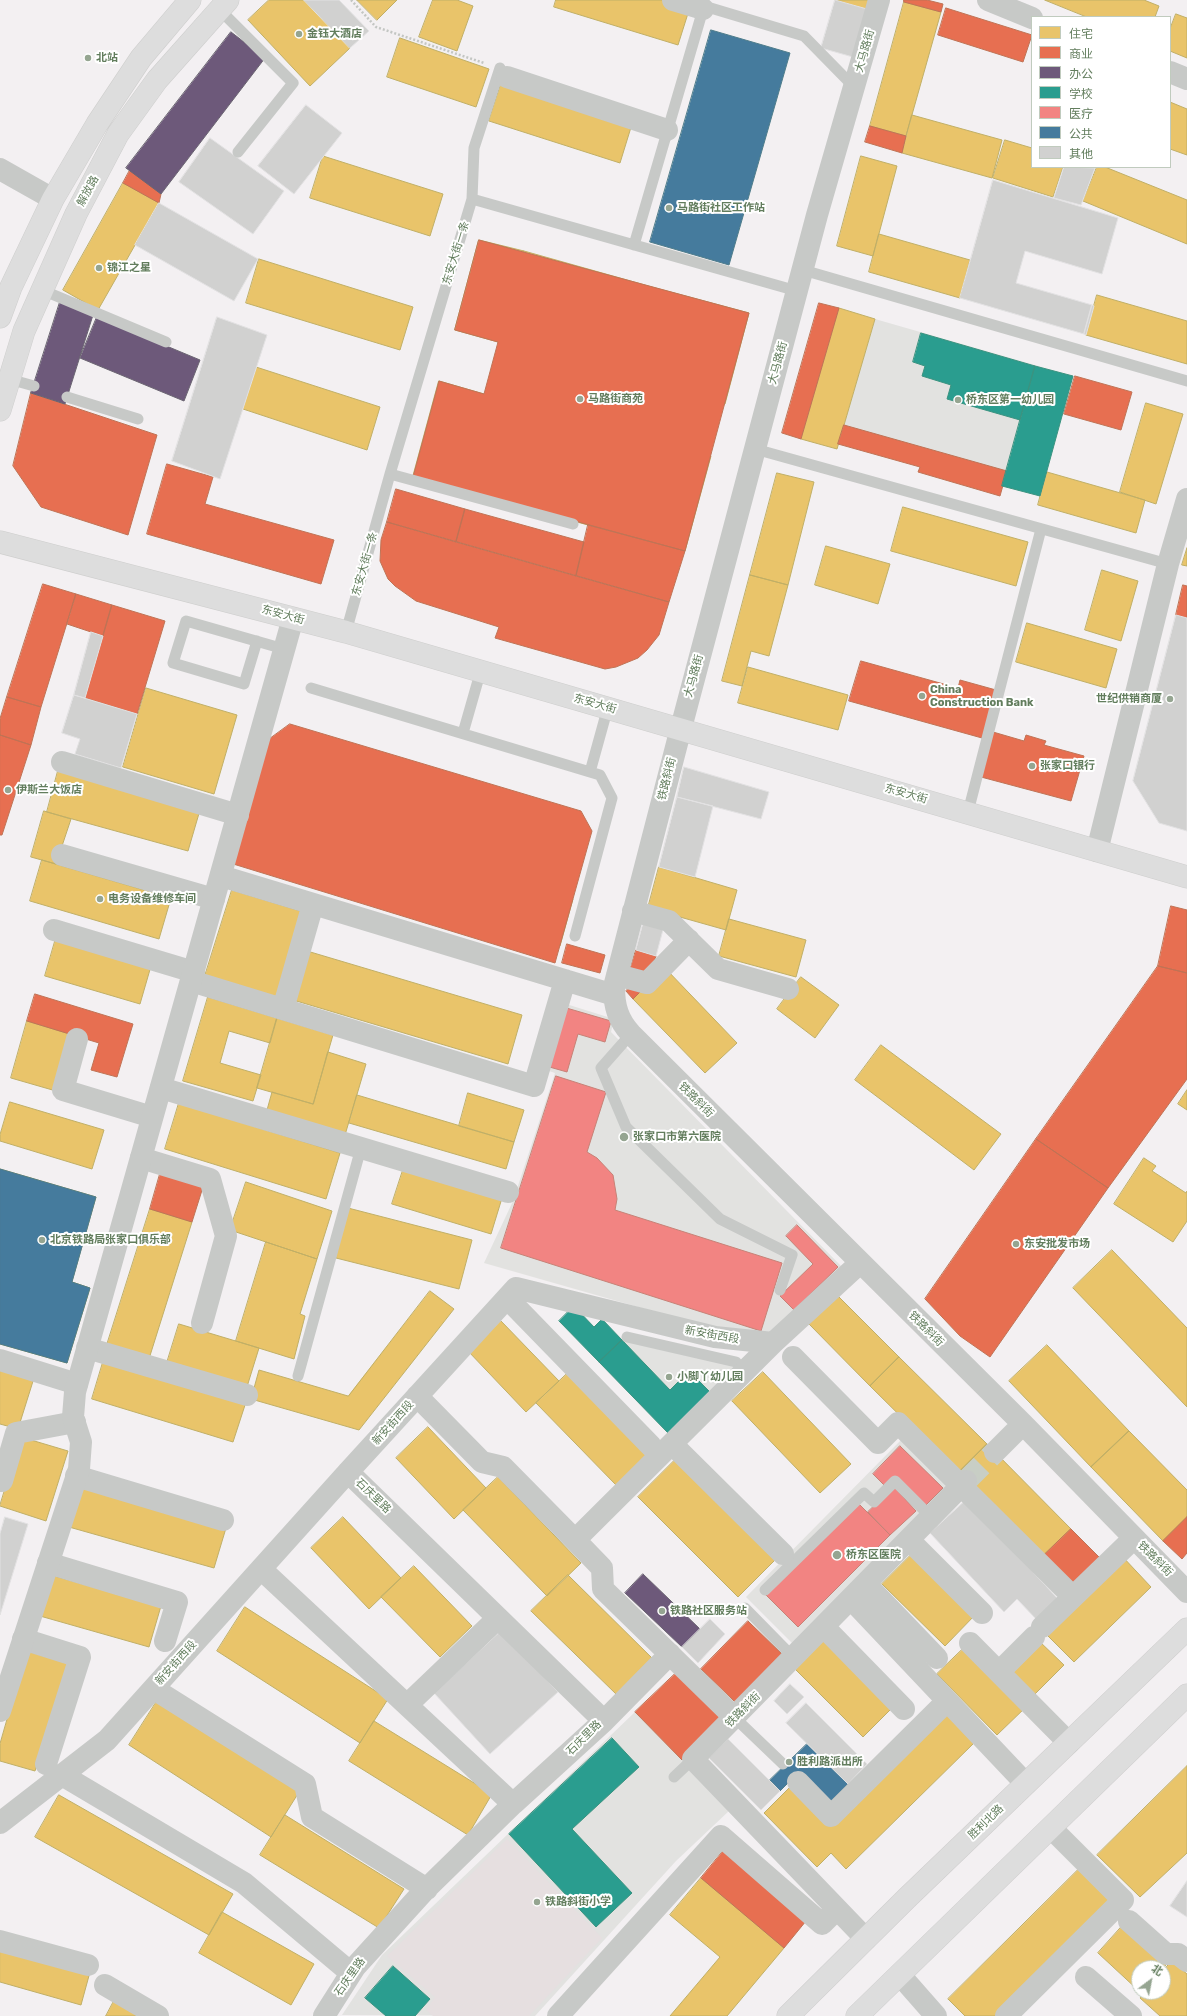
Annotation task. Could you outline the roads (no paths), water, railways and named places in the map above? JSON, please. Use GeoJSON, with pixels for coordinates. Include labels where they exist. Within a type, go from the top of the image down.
{"type":"FeatureCollection","features":[{"type":"Feature","properties":{"kind":"main road"},"geometry":{"type":"LineString","coordinates":[[0,317],[11,287],[54,199],[97,124],[140,58],[190,0]]}},
{"type":"Feature","properties":{"kind":"main road","name":"解放路"},"geometry":{"type":"LineString","coordinates":[[0,410],[24,331],[76,214],[118,134],[157,80],[224,5]]}},
{"type":"Feature","properties":{"kind":"main road","name":"东安大街"},"geometry":{"type":"LineString","coordinates":[[0,542],[346,632],[481,670],[1187,877]]}},
{"type":"Feature","properties":{"kind":"main road","name":"胜利北路"},"geometry":{"type":"LineString","coordinates":[[788,2016],[1187,1629]]}},
{"type":"Feature","properties":{"kind":"main road"},"geometry":{"type":"LineString","coordinates":[[857,2016],[1187,1695]]}},
{"type":"Feature","properties":{"kind":"street"},"geometry":{"type":"LineString","coordinates":[[673,0],[703,9]]}},
{"type":"Feature","properties":{"kind":"street","name":"大马路街"},"geometry":{"type":"LineString","coordinates":[[680,728],[797,291],[879,0]]}},
{"type":"Feature","properties":{"kind":"street"},"geometry":{"type":"LineString","coordinates":[[988,0],[1031,18]]}},
{"type":"Feature","properties":{"kind":"street"},"geometry":{"type":"LineString","coordinates":[[504,72],[667,130]]}},
{"type":"Feature","properties":{"kind":"street"},"geometry":{"type":"LineString","coordinates":[[1171,72],[1187,79]]}},
{"type":"Feature","properties":{"kind":"street"},"geometry":{"type":"LineString","coordinates":[[0,169],[54,199]]}},
{"type":"Feature","properties":{"kind":"street"},"geometry":{"type":"LineString","coordinates":[[1097,851],[1168,564],[1186,510]]}},
{"type":"Feature","properties":{"kind":"street"},"geometry":{"type":"LineString","coordinates":[[0,1711],[76,1476],[81,1457],[81,1442],[75,1422],[73,1404],[77,1384],[293,618]]}},
{"type":"Feature","properties":{"kind":"street","name":"铁路斜街"},"geometry":{"type":"LineString","coordinates":[[680,728],[615,986],[616,1011],[620,1021],[631,1034],[1023,1424],[1187,1592]]}},
{"type":"Feature","properties":{"kind":"street"},"geometry":{"type":"LineString","coordinates":[[62,762],[238,815]]}},
{"type":"Feature","properties":{"kind":"street"},"geometry":{"type":"LineString","coordinates":[[62,855],[214,900]]}},
{"type":"Feature","properties":{"kind":"street"},"geometry":{"type":"LineString","coordinates":[[221,876],[564,980],[615,986],[647,984],[689,940]]}},
{"type":"Feature","properties":{"kind":"street"},"geometry":{"type":"LineString","coordinates":[[283,1009],[313,904]]}},
{"type":"Feature","properties":{"kind":"street"},"geometry":{"type":"LineString","coordinates":[[633,911],[669,921],[718,969],[788,989]]}},
{"type":"Feature","properties":{"kind":"street"},"geometry":{"type":"LineString","coordinates":[[54,930],[192,976],[283,1009],[534,1086],[564,980]]}},
{"type":"Feature","properties":{"kind":"street"},"geometry":{"type":"LineString","coordinates":[[77,1039],[63,1090],[152,1117]]}},
{"type":"Feature","properties":{"kind":"street"},"geometry":{"type":"LineString","coordinates":[[161,1088],[508,1192]]}},
{"type":"Feature","properties":{"kind":"street"},"geometry":{"type":"LineString","coordinates":[[141,1158],[210,1179],[226,1236],[202,1323]]}},
{"type":"Feature","properties":{"kind":"street"},"geometry":{"type":"LineString","coordinates":[[575,1540],[661,1445],[860,1263]]}},
{"type":"Feature","properties":{"kind":"street","name":"新安街西段"},"geometry":{"type":"LineString","coordinates":[[0,1823],[54,1769],[107,1740],[516,1288],[681,1339],[715,1337],[773,1343]]}},
{"type":"Feature","properties":{"kind":"street"},"geometry":{"type":"LineString","coordinates":[[507,1298],[661,1445],[783,1554]]}},
{"type":"Feature","properties":{"kind":"street"},"geometry":{"type":"LineString","coordinates":[[87,1348],[247,1395]]}},
{"type":"Feature","properties":{"kind":"street"},"geometry":{"type":"LineString","coordinates":[[793,1357],[878,1443],[898,1423],[963,1484],[1066,1590]]}},
{"type":"Feature","properties":{"kind":"street"},"geometry":{"type":"LineString","coordinates":[[0,1360],[77,1384]]}},
{"type":"Feature","properties":{"kind":"street"},"geometry":{"type":"LineString","coordinates":[[417,1396],[482,1462],[503,1467],[602,1568],[603,1589],[735,1718]]}},
{"type":"Feature","properties":{"kind":"street"},"geometry":{"type":"LineString","coordinates":[[0,1481],[2,1481],[16,1433],[75,1422]]}},
{"type":"Feature","properties":{"kind":"street"},"geometry":{"type":"LineString","coordinates":[[994,1452],[1023,1424]]}},
{"type":"Feature","properties":{"kind":"street","name":"石庆里路"},"geometry":{"type":"LineString","coordinates":[[324,2016],[351,1972],[427,1889],[514,1804],[604,1720],[348,1472]]}},
{"type":"Feature","properties":{"kind":"street"},"geometry":{"type":"LineString","coordinates":[[76,1476],[222,1520]]}},
{"type":"Feature","properties":{"kind":"street","name":"铁路斜街"},"geometry":{"type":"LineString","coordinates":[[693,1759],[851,1600],[963,1484]]}},
{"type":"Feature","properties":{"kind":"street"},"geometry":{"type":"LineString","coordinates":[[999,1672],[1134,1538]]}},
{"type":"Feature","properties":{"kind":"street"},"geometry":{"type":"LineString","coordinates":[[909,1540],[982,1613]]}},
{"type":"Feature","properties":{"kind":"street"},"geometry":{"type":"LineString","coordinates":[[48,1563],[177,1602],[165,1641]]}},
{"type":"Feature","properties":{"kind":"street"},"geometry":{"type":"LineString","coordinates":[[261,1569],[514,1804]]}},
{"type":"Feature","properties":{"kind":"street"},"geometry":{"type":"LineString","coordinates":[[866,1584],[938,1658]]}},
{"type":"Feature","properties":{"kind":"street"},"geometry":{"type":"LineString","coordinates":[[851,1600],[1026,1784]]}},
{"type":"Feature","properties":{"kind":"street"},"geometry":{"type":"LineString","coordinates":[[406,1705],[498,1618]]}},
{"type":"Feature","properties":{"kind":"street"},"geometry":{"type":"LineString","coordinates":[[824,1627],[904,1709]]}},
{"type":"Feature","properties":{"kind":"street"},"geometry":{"type":"LineString","coordinates":[[23,1639],[80,1657],[54,1769],[244,1883],[351,1972]]}},
{"type":"Feature","properties":{"kind":"street"},"geometry":{"type":"LineString","coordinates":[[970,1643],[1069,1743]]}},
{"type":"Feature","properties":{"kind":"street"},"geometry":{"type":"LineString","coordinates":[[604,1720],[670,1654]]}},
{"type":"Feature","properties":{"kind":"street"},"geometry":{"type":"LineString","coordinates":[[154,1689],[305,1784],[312,1816],[427,1889]]}},
{"type":"Feature","properties":{"kind":"street"},"geometry":{"type":"LineString","coordinates":[[798,1782],[831,1816],[947,1701]]}},
{"type":"Feature","properties":{"kind":"street"},"geometry":{"type":"LineString","coordinates":[[693,1759],[866,1939]]}},
{"type":"Feature","properties":{"kind":"street"},"geometry":{"type":"LineString","coordinates":[[1006,2016],[1123,1900],[1051,1828]]}},
{"type":"Feature","properties":{"kind":"street"},"geometry":{"type":"LineString","coordinates":[[558,2016],[721,1836],[822,1924],[838,1909]]}},
{"type":"Feature","properties":{"kind":"street"},"geometry":{"type":"LineString","coordinates":[[1129,1921],[1166,1954],[1178,1954],[1187,1961]]}},
{"type":"Feature","properties":{"kind":"street"},"geometry":{"type":"LineString","coordinates":[[0,1941],[88,1965]]}},
{"type":"Feature","properties":{"kind":"street"},"geometry":{"type":"LineString","coordinates":[[900,1975],[936,2016]]}},
{"type":"Feature","properties":{"kind":"street"},"geometry":{"type":"LineString","coordinates":[[1086,1977],[1131,2016]]}},
{"type":"Feature","properties":{"kind":"street"},"geometry":{"type":"LineString","coordinates":[[105,1985],[158,2016]]}},
{"type":"Feature","properties":{"kind":"lane"},"geometry":{"type":"LineString","coordinates":[[224,5],[293,83],[238,152]]}},
{"type":"Feature","properties":{"kind":"lane"},"geometry":{"type":"LineString","coordinates":[[634,245],[704,6],[804,36],[854,87]]}},
{"type":"Feature","properties":{"kind":"lane","name":"东安大街一条"},"geometry":{"type":"LineString","coordinates":[[346,632],[390,474],[472,199],[474,148],[504,72]]}},
{"type":"Feature","properties":{"kind":"lane"},"geometry":{"type":"LineString","coordinates":[[472,199],[797,291]]}},
{"type":"Feature","properties":{"kind":"lane"},"geometry":{"type":"LineString","coordinates":[[803,270],[1187,381]]}},
{"type":"Feature","properties":{"kind":"lane"},"geometry":{"type":"LineString","coordinates":[[42,290],[166,342]]}},
{"type":"Feature","properties":{"kind":"lane"},"geometry":{"type":"LineString","coordinates":[[9,379],[34,386]]}},
{"type":"Feature","properties":{"kind":"lane"},"geometry":{"type":"LineString","coordinates":[[67,396],[138,419]]}},
{"type":"Feature","properties":{"kind":"lane"},"geometry":{"type":"LineString","coordinates":[[755,449],[1168,564]]}},
{"type":"Feature","properties":{"kind":"lane"},"geometry":{"type":"LineString","coordinates":[[390,474],[573,524]]}},
{"type":"Feature","properties":{"kind":"lane"},"geometry":{"type":"LineString","coordinates":[[968,812],[1041,529]]}},
{"type":"Feature","properties":{"kind":"lane"},"geometry":{"type":"LineString","coordinates":[[257,641],[244,684],[173,663],[186,621],[257,641],[284,649]]}},
{"type":"Feature","properties":{"kind":"lane"},"geometry":{"type":"LineString","coordinates":[[463,733],[481,670]]}},
{"type":"Feature","properties":{"kind":"lane"},"geometry":{"type":"LineString","coordinates":[[311,688],[600,775],[612,798],[575,936]]}},
{"type":"Feature","properties":{"kind":"lane"},"geometry":{"type":"LineString","coordinates":[[590,772],[608,707]]}},
{"type":"Feature","properties":{"kind":"lane"},"geometry":{"type":"LineString","coordinates":[[631,1034],[601,1068],[626,1127],[720,1219],[792,1255],[780,1290]]}},
{"type":"Feature","properties":{"kind":"lane"},"geometry":{"type":"LineString","coordinates":[[298,1376],[361,1148]]}},
{"type":"Feature","properties":{"kind":"lane"},"geometry":{"type":"LineString","coordinates":[[627,1337],[681,1339],[736,1362]]}},
{"type":"Feature","properties":{"kind":"lane"},"geometry":{"type":"LineString","coordinates":[[765,1590],[864,1493],[874,1502],[895,1482],[931,1517]]}},
{"type":"Feature","properties":{"kind":"lane"},"geometry":{"type":"LineString","coordinates":[[745,1608],[794,1658]]}},
{"type":"Feature","properties":{"kind":"lane"},"geometry":{"type":"LineString","coordinates":[[735,1718],[783,1764]]}},
{"type":"Feature","properties":{"kind":"lane"},"geometry":{"type":"LineString","coordinates":[[674,1778],[693,1759]]}},
{"type":"Feature","properties":{"kind":"tunnel"},"geometry":{"type":"LineString","coordinates":[[966,1481],[995,1452]]}},
{"type":"Feature","properties":{"kind":"place","name":"金钰大酒店"},"geometry":{"type":"Point","coordinates":[299,34]}},
{"type":"Feature","properties":{"kind":"place","name":"北站"},"geometry":{"type":"Point","coordinates":[88,58]}},
{"type":"Feature","properties":{"kind":"place","name":"马路街社区工作站"},"geometry":{"type":"Point","coordinates":[669,208]}},
{"type":"Feature","properties":{"kind":"place","name":"锦江之星"},"geometry":{"type":"Point","coordinates":[99,268]}},
{"type":"Feature","properties":{"kind":"place","name":"马路街商苑"},"geometry":{"type":"Point","coordinates":[580,399]}},
{"type":"Feature","properties":{"kind":"place","name":"桥东区第一幼儿园"},"geometry":{"type":"Point","coordinates":[958,400]}},
{"type":"Feature","properties":{"kind":"place","name":"China Construction Bank"},"geometry":{"type":"Point","coordinates":[922,696]}},
{"type":"Feature","properties":{"kind":"place","name":"世纪供销商厦"},"geometry":{"type":"Point","coordinates":[1170,699]}},
{"type":"Feature","properties":{"kind":"place","name":"张家口银行"},"geometry":{"type":"Point","coordinates":[1032,766]}},
{"type":"Feature","properties":{"kind":"place","name":"伊斯兰大饭店"},"geometry":{"type":"Point","coordinates":[8,790]}},
{"type":"Feature","properties":{"kind":"place","name":"电务设备维修车间"},"geometry":{"type":"Point","coordinates":[100,899]}},
{"type":"Feature","properties":{"kind":"place","name":"张家口市第六医院"},"geometry":{"type":"Point","coordinates":[624,1137]}},
{"type":"Feature","properties":{"kind":"place","name":"北京铁路局张家口俱乐部"},"geometry":{"type":"Point","coordinates":[42,1240]}},
{"type":"Feature","properties":{"kind":"place","name":"东安批发市场"},"geometry":{"type":"Point","coordinates":[1016,1244]}},
{"type":"Feature","properties":{"kind":"place","name":"小脚丫幼儿园"},"geometry":{"type":"Point","coordinates":[669,1377]}},
{"type":"Feature","properties":{"kind":"place","name":"桥东区医院"},"geometry":{"type":"Point","coordinates":[837,1555]}},
{"type":"Feature","properties":{"kind":"place","name":"铁路社区服务站"},"geometry":{"type":"Point","coordinates":[662,1611]}},
{"type":"Feature","properties":{"kind":"place","name":"胜利路派出所"},"geometry":{"type":"Point","coordinates":[789,1762]}},
{"type":"Feature","properties":{"kind":"place","name":"铁路斜街小学"},"geometry":{"type":"Point","coordinates":[537,1902]}}]}
